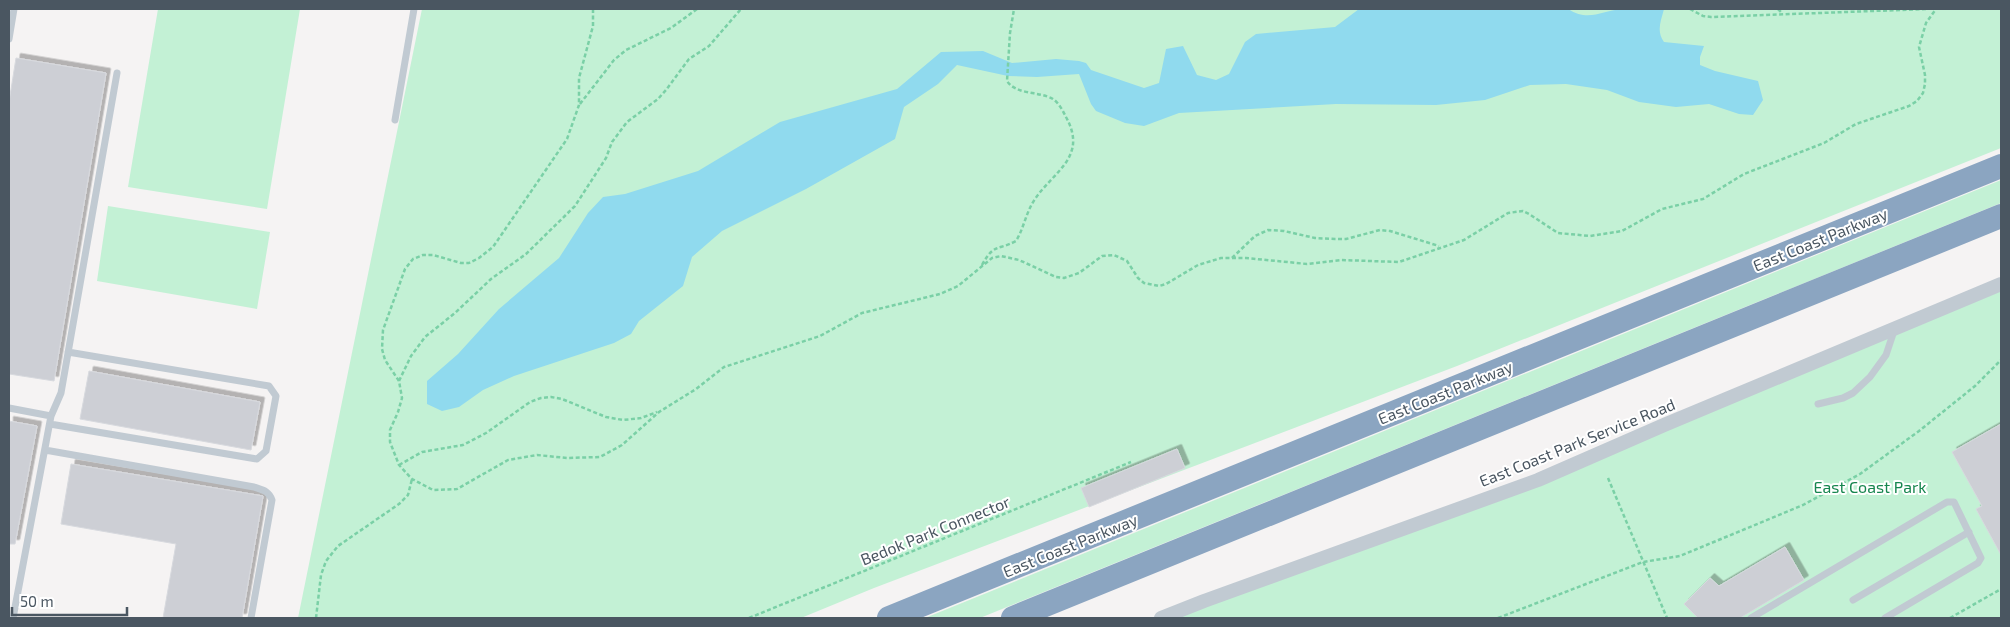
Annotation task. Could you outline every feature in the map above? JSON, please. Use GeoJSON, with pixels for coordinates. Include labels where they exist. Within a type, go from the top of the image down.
{"type":"FeatureCollection","features":[{"type":"Feature","properties":{"kind":"highway","name":"East Coast Parkway"},"geometry":{"type":"LineString","coordinates":[[889,618],[2001,166]]}},
{"type":"Feature","properties":{"kind":"highway"},"geometry":{"type":"LineString","coordinates":[[1014,618],[2001,216]]}},
{"type":"Feature","properties":{"kind":"street","name":"East Coast Park Service Road"},"geometry":{"type":"LineString","coordinates":[[1162,618],[1538,480],[2001,284]]}},
{"type":"Feature","properties":{"kind":"lane"},"geometry":{"type":"LineString","coordinates":[[9,39],[14,9]]}},
{"type":"Feature","properties":{"kind":"lane"},"geometry":{"type":"LineString","coordinates":[[395,120],[414,9]]}},
{"type":"Feature","properties":{"kind":"lane"},"geometry":{"type":"LineString","coordinates":[[13,618],[51,416],[60,393],[68,352],[116,73]]}},
{"type":"Feature","properties":{"kind":"lane"},"geometry":{"type":"LineString","coordinates":[[1818,404],[1848,395],[1870,377],[1886,355],[1895,328]]}},
{"type":"Feature","properties":{"kind":"lane"},"geometry":{"type":"LineString","coordinates":[[50,424],[257,459],[266,451],[276,396],[269,386],[68,352]]}},
{"type":"Feature","properties":{"kind":"lane"},"geometry":{"type":"LineString","coordinates":[[9,408],[51,416]]}},
{"type":"Feature","properties":{"kind":"lane"},"geometry":{"type":"LineString","coordinates":[[45,450],[254,487],[270,494],[272,500],[250,618]]}},
{"type":"Feature","properties":{"kind":"lane"},"geometry":{"type":"LineString","coordinates":[[1751,618],[1947,502],[1954,502],[1981,558],[1978,563],[1885,618]]}},
{"type":"Feature","properties":{"kind":"lane"},"geometry":{"type":"LineString","coordinates":[[1853,600],[1969,532]]}},
{"type":"Feature","properties":{"kind":"path"},"geometry":{"type":"LineString","coordinates":[[579,105],[579,78],[593,26],[593,9]]}},
{"type":"Feature","properties":{"kind":"path"},"geometry":{"type":"LineString","coordinates":[[697,9],[671,28],[626,50],[614,60],[579,105],[567,139],[493,247],[469,263],[461,263],[433,255],[423,255],[413,260],[405,269],[383,330],[382,338],[385,360],[399,381],[402,398],[390,430],[390,442],[399,465],[412,479],[433,490],[457,489],[508,460],[537,455],[567,458],[600,457],[622,445],[659,412],[696,389],[724,367],[820,336],[862,313],[940,294],[958,286],[981,265],[992,258],[1001,256],[1018,260],[1056,277],[1064,278],[1079,273],[1102,256],[1114,255],[1127,261],[1138,278],[1158,286],[1166,284],[1198,265],[1221,258],[1307,264],[1340,260],[1399,262],[1416,257],[1440,246],[1464,240],[1508,213],[1516,211],[1530,214],[1558,233],[1590,236],[1622,231],[1662,209],[1682,206],[1703,199],[1744,174],[1824,143],[1856,124],[1908,106],[1917,101],[1925,84],[1920,47],[1926,23],[1936,9]]}},
{"type":"Feature","properties":{"kind":"path"},"geometry":{"type":"LineString","coordinates":[[399,381],[411,356],[425,337],[455,313],[491,279],[526,254],[575,206],[606,158],[612,142],[628,122],[658,99],[689,59],[709,46],[741,9]]}},
{"type":"Feature","properties":{"kind":"path"},"geometry":{"type":"LineString","coordinates":[[981,265],[994,248],[1016,241],[1027,211],[1034,200],[1067,164],[1073,147],[1072,130],[1069,122],[1055,100],[1010,86],[1007,81],[1008,53],[1014,9]]}},
{"type":"Feature","properties":{"kind":"path"},"geometry":{"type":"LineString","coordinates":[[1690,9],[1703,16],[1711,17],[1927,9]]}},
{"type":"Feature","properties":{"kind":"path"},"geometry":{"type":"LineString","coordinates":[[1778,9],[1782,13]]}},
{"type":"Feature","properties":{"kind":"path"},"geometry":{"type":"LineString","coordinates":[[1232,258],[1255,236],[1268,230],[1284,231],[1315,238],[1346,239],[1380,230],[1390,231],[1440,246]]}},
{"type":"Feature","properties":{"kind":"path"},"geometry":{"type":"LineString","coordinates":[[1498,618],[1643,562],[1680,556],[1803,505],[1860,474],[1919,431],[1975,386],[2001,360]]}},
{"type":"Feature","properties":{"kind":"path"},"geometry":{"type":"LineString","coordinates":[[399,465],[422,452],[463,445],[486,433],[530,402],[541,398],[562,399],[606,417],[623,420],[641,418],[659,412]]}},
{"type":"Feature","properties":{"kind":"path","name":"Bedok Park Connector"},"geometry":{"type":"LineString","coordinates":[[749,618],[1130,462]]}},
{"type":"Feature","properties":{"kind":"path"},"geometry":{"type":"LineString","coordinates":[[1608,478],[1667,618]]}},
{"type":"Feature","properties":{"kind":"path"},"geometry":{"type":"LineString","coordinates":[[316,618],[322,575],[326,561],[338,546],[399,504],[408,495],[412,479]]}},
{"type":"Feature","properties":{"kind":"path"},"geometry":{"type":"LineString","coordinates":[[1950,618],[2001,589]]}},
{"type":"Feature","properties":{"kind":"green space"},"geometry":{"type":"Polygon","coordinates":[[[158,9],[300,9],[267,209],[128,187],[158,9]]]}},
{"type":"Feature","properties":{"kind":"green space"},"geometry":{"type":"Polygon","coordinates":[[[422,9],[2001,9],[2001,148],[1457,366],[874,588],[801,618],[298,618],[422,9]]]}},
{"type":"Feature","properties":{"kind":"green space"},"geometry":{"type":"Polygon","coordinates":[[[2001,180],[2001,203],[980,618],[925,618],[2001,180]]]}},
{"type":"Feature","properties":{"kind":"green space"},"geometry":{"type":"Polygon","coordinates":[[[108,206],[270,232],[257,309],[97,281],[108,206]]]}},
{"type":"Feature","properties":{"kind":"green space","name":"East Coast Park"},"geometry":{"type":"Polygon","coordinates":[[[2001,291],[2001,618],[1164,618],[1540,481],[2001,291]]]}},
{"type":"Feature","properties":{"kind":"water"},"geometry":{"type":"Polygon","coordinates":[[[1626,8],[1664,9],[1660,34],[1664,42],[1704,46],[1700,57],[1700,65],[1715,71],[1758,81],[1763,100],[1753,115],[1739,114],[1709,104],[1676,107],[1639,102],[1607,90],[1566,84],[1530,85],[1485,100],[1436,105],[1336,104],[1179,113],[1144,126],[1125,123],[1096,111],[1091,104],[1079,74],[1037,77],[1008,76],[957,65],[938,84],[904,107],[895,139],[806,189],[722,231],[692,257],[683,286],[639,321],[631,334],[614,343],[514,376],[483,390],[459,407],[442,411],[427,404],[427,381],[458,354],[499,309],[559,258],[588,213],[603,197],[625,194],[698,171],[780,122],[897,89],[941,52],[983,51],[1012,63],[1056,59],[1079,61],[1086,63],[1091,70],[1144,88],[1159,83],[1166,49],[1183,46],[1197,75],[1216,80],[1229,74],[1245,42],[1256,34],[1335,27],[1359,9],[1568,9],[1582,15],[1595,15],[1626,8]]]}},
{"type":"Feature","properties":{"kind":"building"},"geometry":{"type":"Polygon","coordinates":[[[16,58],[106,73],[54,381],[9,374],[9,102],[16,58]]]}},
{"type":"Feature","properties":{"kind":"building"},"geometry":{"type":"Polygon","coordinates":[[[89,371],[260,402],[251,450],[80,419],[89,371]]]}},
{"type":"Feature","properties":{"kind":"building"},"geometry":{"type":"Polygon","coordinates":[[[9,421],[37,426],[15,544],[9,544],[9,421]]]}},
{"type":"Feature","properties":{"kind":"building"},"geometry":{"type":"Polygon","coordinates":[[[2001,424],[2001,555],[1976,509],[1982,506],[1952,452],[2001,424]]]}},
{"type":"Feature","properties":{"kind":"building"},"geometry":{"type":"Polygon","coordinates":[[[1177,449],[1185,468],[1089,507],[1081,488],[1177,449]]]}},
{"type":"Feature","properties":{"kind":"building"},"geometry":{"type":"Polygon","coordinates":[[[71,464],[263,496],[242,618],[163,618],[176,544],[61,524],[71,464]]]}},
{"type":"Feature","properties":{"kind":"building"},"geometry":{"type":"Polygon","coordinates":[[[1785,547],[1804,580],[1740,618],[1698,618],[1684,604],[1710,578],[1719,586],[1785,547]]]}}]}
